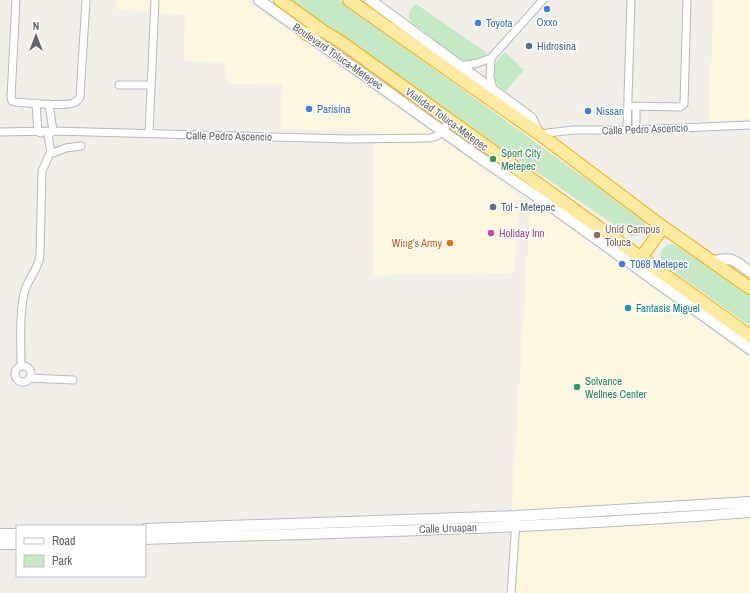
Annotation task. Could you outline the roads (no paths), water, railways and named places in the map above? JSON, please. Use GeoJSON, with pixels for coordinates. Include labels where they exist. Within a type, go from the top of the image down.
{"type":"FeatureCollection","features":[{"type":"Feature","properties":{"kind":"highway","name":"Vialidad Toluca-Metepec"},"geometry":{"type":"LineString","coordinates":[[280,0],[320,34],[341,42],[451,121],[542,194],[641,258],[750,336]]}},
{"type":"Feature","properties":{"kind":"highway"},"geometry":{"type":"LineString","coordinates":[[349,0],[539,133],[663,227],[750,288]]}},
{"type":"Feature","properties":{"kind":"highway"},"geometry":{"type":"LineString","coordinates":[[306,34],[320,34]]}},
{"type":"Feature","properties":{"kind":"highway"},"geometry":{"type":"LineString","coordinates":[[641,258],[663,227]]}},
{"type":"Feature","properties":{"kind":"main road","name":"Boulevard Toluca-Metepec"},"geometry":{"type":"LineString","coordinates":[[259,0],[306,34]]}},
{"type":"Feature","properties":{"kind":"main road"},"geometry":{"type":"LineString","coordinates":[[370,0],[531,118],[539,133]]}},
{"type":"Feature","properties":{"kind":"main road","name":"Boulevard Toluca-Metepec"},"geometry":{"type":"LineString","coordinates":[[320,34],[442,131],[542,194],[750,349]]}},
{"type":"Feature","properties":{"kind":"main road"},"geometry":{"type":"LineString","coordinates":[[713,261],[731,259],[750,272]]}},
{"type":"Feature","properties":{"kind":"main road","name":"Calle Uruapan"},"geometry":{"type":"LineString","coordinates":[[146,529],[516,516],[750,502]]}},
{"type":"Feature","properties":{"kind":"main road","name":"Calle Uruapan"},"geometry":{"type":"LineString","coordinates":[[146,539],[516,526],[750,512]]}},
{"type":"Feature","properties":{"kind":"main road"},"geometry":{"type":"LineString","coordinates":[[292,534],[293,523]]}},
{"type":"Feature","properties":{"kind":"main road"},"geometry":{"type":"LineString","coordinates":[[0,534],[16,534]]}},
{"type":"Feature","properties":{"kind":"main road"},"geometry":{"type":"LineString","coordinates":[[0,544],[16,544]]}},
{"type":"Feature","properties":{"kind":"street"},"geometry":{"type":"LineString","coordinates":[[16,0],[11,98],[12,101],[15,102],[36,104],[74,103],[78,101],[80,97],[86,0]]}},
{"type":"Feature","properties":{"kind":"street"},"geometry":{"type":"LineString","coordinates":[[149,133],[155,0]]}},
{"type":"Feature","properties":{"kind":"street"},"geometry":{"type":"LineString","coordinates":[[460,66],[478,63],[491,58],[543,0]]}},
{"type":"Feature","properties":{"kind":"street"},"geometry":{"type":"LineString","coordinates":[[631,0],[632,106],[636,130]]}},
{"type":"Feature","properties":{"kind":"street"},"geometry":{"type":"LineString","coordinates":[[632,106],[680,107],[684,104],[688,0]]}},
{"type":"Feature","properties":{"kind":"street"},"geometry":{"type":"LineString","coordinates":[[491,58],[490,77],[493,90]]}},
{"type":"Feature","properties":{"kind":"street"},"geometry":{"type":"LineString","coordinates":[[119,85],[151,85]]}},
{"type":"Feature","properties":{"kind":"street"},"geometry":{"type":"LineString","coordinates":[[36,104],[38,132]]}},
{"type":"Feature","properties":{"kind":"street"},"geometry":{"type":"LineString","coordinates":[[21,366],[22,303],[28,282],[39,263],[42,171],[50,154],[51,134],[49,104]]}},
{"type":"Feature","properties":{"kind":"street"},"geometry":{"type":"LineString","coordinates":[[627,130],[632,106]]}},
{"type":"Feature","properties":{"kind":"street","name":"Calle Pedro Ascencio"},"geometry":{"type":"LineString","coordinates":[[0,132],[38,132],[51,134],[149,133],[348,139],[430,138],[437,136],[451,121]]}},
{"type":"Feature","properties":{"kind":"street","name":"Calle Pedro Ascencio"},"geometry":{"type":"LineString","coordinates":[[539,133],[560,131],[636,130],[750,125]]}},
{"type":"Feature","properties":{"kind":"street"},"geometry":{"type":"LineString","coordinates":[[50,154],[66,148],[81,146]]}},
{"type":"Feature","properties":{"kind":"street"},"geometry":{"type":"LineString","coordinates":[[30,378],[31,373],[29,368],[21,366],[16,369],[15,378],[23,382],[30,378],[74,380]]}},
{"type":"Feature","properties":{"kind":"street"},"geometry":{"type":"LineString","coordinates":[[511,593],[516,516]]}},
{"type":"Feature","properties":{"kind":"place","name":"Oxxo"},"geometry":{"type":"Point","coordinates":[547,9]}},
{"type":"Feature","properties":{"kind":"place","name":"Toyota"},"geometry":{"type":"Point","coordinates":[478,23]}},
{"type":"Feature","properties":{"kind":"place","name":"Hidrosina"},"geometry":{"type":"Point","coordinates":[529,46]}},
{"type":"Feature","properties":{"kind":"place","name":"Parisina"},"geometry":{"type":"Point","coordinates":[309,109]}},
{"type":"Feature","properties":{"kind":"place","name":"Nissan"},"geometry":{"type":"Point","coordinates":[588,111]}},
{"type":"Feature","properties":{"kind":"place","name":"Sport City Metepec"},"geometry":{"type":"Point","coordinates":[493,159]}},
{"type":"Feature","properties":{"kind":"place","name":"Tol - Metepec"},"geometry":{"type":"Point","coordinates":[493,207]}},
{"type":"Feature","properties":{"kind":"place","name":"Holiday Inn"},"geometry":{"type":"Point","coordinates":[491,233]}},
{"type":"Feature","properties":{"kind":"place","name":"Unid Campus Toluca"},"geometry":{"type":"Point","coordinates":[597,235]}},
{"type":"Feature","properties":{"kind":"place","name":"Wing's Army"},"geometry":{"type":"Point","coordinates":[450,243]}},
{"type":"Feature","properties":{"kind":"place","name":"T068 Metepec"},"geometry":{"type":"Point","coordinates":[622,264]}},
{"type":"Feature","properties":{"kind":"place","name":"Fantasis Miguel"},"geometry":{"type":"Point","coordinates":[628,308]}},
{"type":"Feature","properties":{"kind":"place","name":"Solvance Wellnes Center"},"geometry":{"type":"Point","coordinates":[577,387]}}]}
